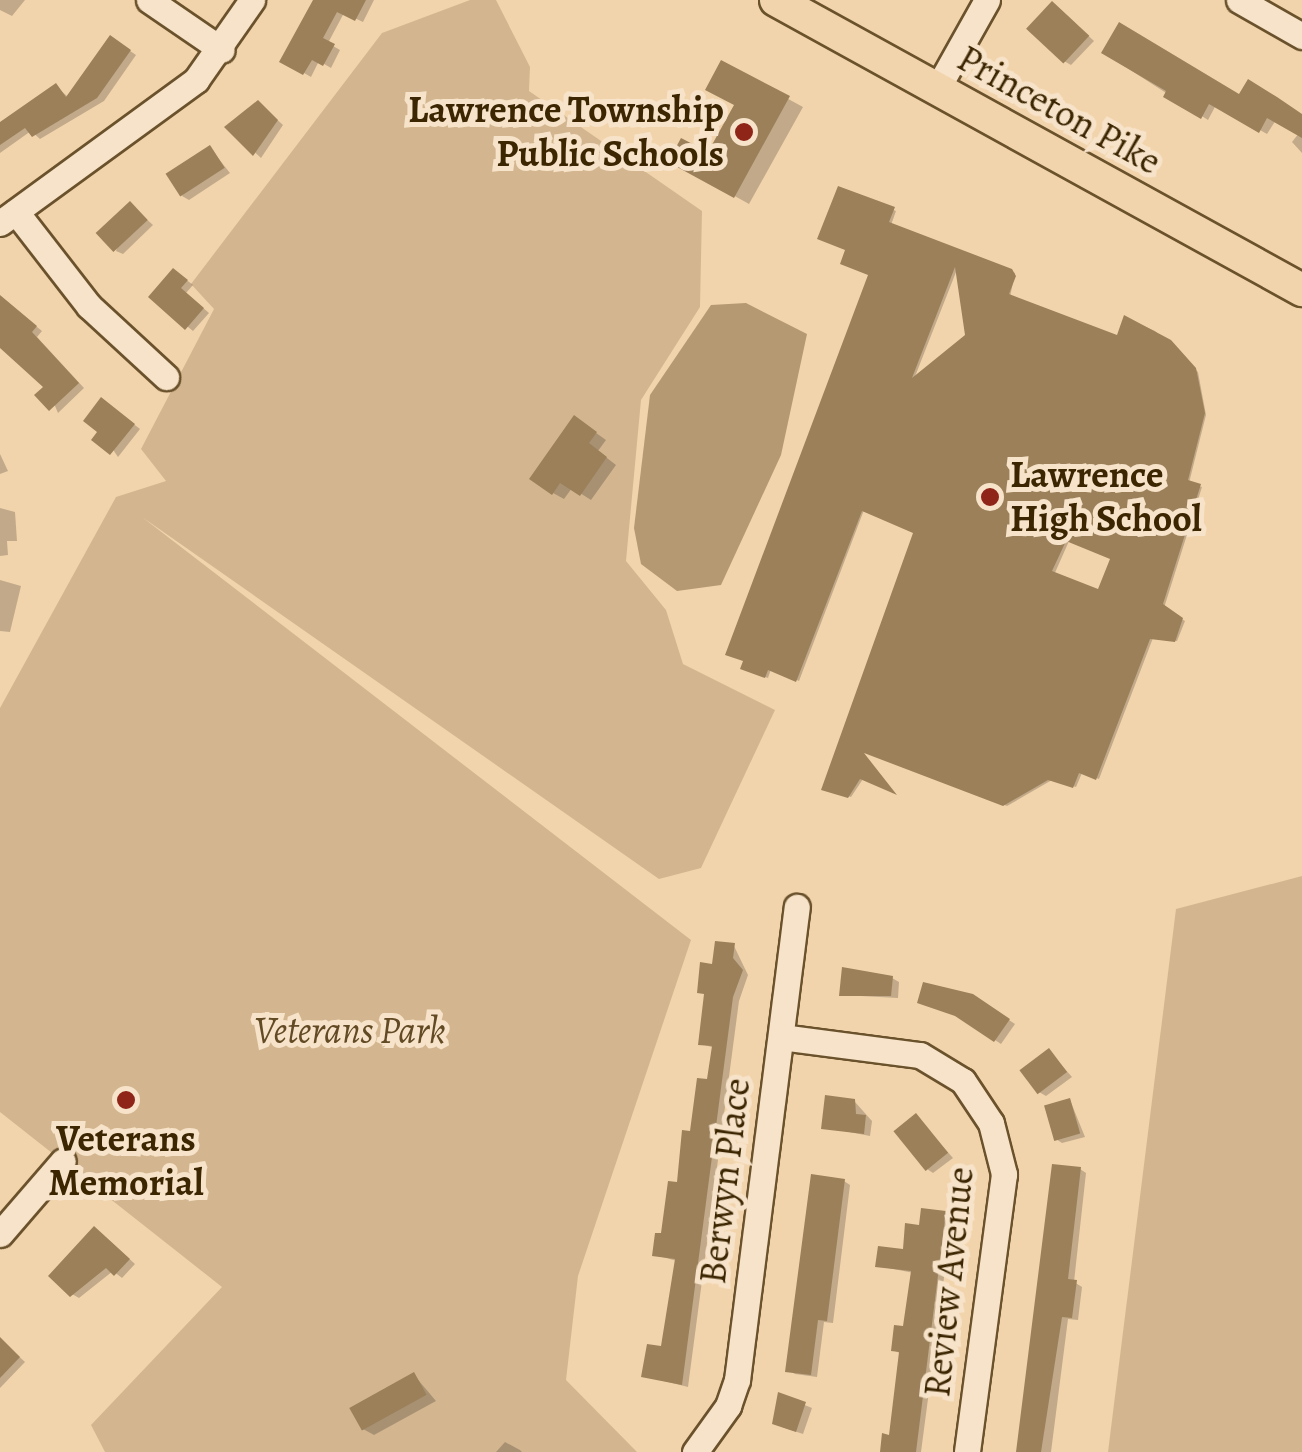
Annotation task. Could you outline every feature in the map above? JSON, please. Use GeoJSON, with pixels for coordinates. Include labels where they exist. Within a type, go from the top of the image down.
{"type":"FeatureCollection","features":[{"type":"Feature","properties":{"kind":"main road","name":"Princeton Pike"},"geometry":{"type":"LineString","coordinates":[[776,0],[1302,290]]}},
{"type":"Feature","properties":{"kind":"street"},"geometry":{"type":"LineString","coordinates":[[148,0],[222,50]]}},
{"type":"Feature","properties":{"kind":"street"},"geometry":{"type":"LineString","coordinates":[[166,377],[88,306],[8,218],[165,106],[222,50],[252,0]]}},
{"type":"Feature","properties":{"kind":"street"},"geometry":{"type":"LineString","coordinates":[[938,89],[987,0]]}},
{"type":"Feature","properties":{"kind":"street"},"geometry":{"type":"LineString","coordinates":[[1239,0],[1302,36]]}},
{"type":"Feature","properties":{"kind":"street","name":"Berwyn Place"},"geometry":{"type":"LineString","coordinates":[[694,1452],[728,1406],[737,1380],[796,920]]}},
{"type":"Feature","properties":{"kind":"street","name":"Review Avenue"},"geometry":{"type":"LineString","coordinates":[[781,1037],[920,1055],[963,1081],[991,1123],[1004,1174],[967,1452]]}},
{"type":"Feature","properties":{"kind":"street"},"geometry":{"type":"LineString","coordinates":[[0,1234],[63,1161]]}},
{"type":"Feature","properties":{"kind":"green space","name":"Veterans Park"},"geometry":{"type":"Polygon","coordinates":[[[470,0],[496,0],[530,67],[529,91],[702,211],[700,307],[641,400],[626,561],[666,610],[683,664],[775,710],[701,868],[659,879],[142,517],[691,940],[578,1276],[566,1380],[637,1452],[105,1452],[91,1425],[222,1287],[0,1112],[0,708],[116,497],[166,481],[141,449],[214,309],[191,284],[382,33],[470,0]]]}},
{"type":"Feature","properties":{"kind":"green space"},"geometry":{"type":"Polygon","coordinates":[[[1302,876],[1302,1452],[1108,1452],[1176,909],[1302,876]]]}},
{"type":"Feature","properties":{"kind":"shaded area"},"geometry":{"type":"Polygon","coordinates":[[[746,303],[807,334],[781,455],[721,585],[677,591],[641,564],[634,528],[650,395],[711,305],[746,303]]]}},
{"type":"Feature","properties":{"kind":"building"},"geometry":{"type":"Polygon","coordinates":[[[313,0],[366,0],[355,21],[337,12],[323,38],[335,44],[323,66],[312,60],[303,75],[279,62],[313,0]]]}},
{"type":"Feature","properties":{"kind":"building"},"geometry":{"type":"Polygon","coordinates":[[[1052,1],[1089,36],[1063,64],[1026,29],[1052,1]]]}},
{"type":"Feature","properties":{"kind":"building"},"geometry":{"type":"Polygon","coordinates":[[[1119,22],[1239,94],[1248,79],[1277,97],[1302,114],[1302,138],[1267,118],[1259,133],[1209,104],[1201,119],[1163,97],[1166,91],[1101,53],[1119,22]]]}},
{"type":"Feature","properties":{"kind":"building"},"geometry":{"type":"Polygon","coordinates":[[[110,35],[131,50],[97,98],[32,137],[25,128],[0,145],[0,122],[56,83],[66,97],[110,35]]]}},
{"type":"Feature","properties":{"kind":"building","name":"Lawrence Township Public Schools"},"geometry":{"type":"Polygon","coordinates":[[[721,60],[790,96],[734,198],[668,162],[681,138],[708,152],[734,105],[705,90],[721,60]]]}},
{"type":"Feature","properties":{"kind":"building"},"geometry":{"type":"Polygon","coordinates":[[[258,100],[278,120],[253,156],[224,127],[258,100]]]}},
{"type":"Feature","properties":{"kind":"building"},"geometry":{"type":"Polygon","coordinates":[[[210,145],[225,168],[180,197],[166,174],[210,145]]]}},
{"type":"Feature","properties":{"kind":"building","name":"Lawrence High School"},"geometry":{"type":"Polygon","coordinates":[[[838,186],[895,207],[889,222],[1012,269],[1016,276],[1009,294],[1117,335],[1124,315],[1171,340],[1196,368],[1205,413],[1188,480],[1201,484],[1163,604],[1183,618],[1175,642],[1150,639],[1096,780],[1079,773],[1073,788],[1048,780],[1003,806],[864,753],[897,795],[860,779],[848,798],[821,790],[913,533],[862,511],[796,682],[768,670],[765,678],[740,669],[743,661],[725,655],[868,275],[840,264],[845,250],[817,239],[838,186]],[[955,267],[912,378],[965,335],[955,267]],[[1066,541],[1052,571],[1098,589],[1110,559],[1066,541]]]}},
{"type":"Feature","properties":{"kind":"building"},"geometry":{"type":"Polygon","coordinates":[[[130,201],[148,220],[113,252],[96,233],[130,201]]]}},
{"type":"Feature","properties":{"kind":"building"},"geometry":{"type":"Polygon","coordinates":[[[173,268],[188,280],[181,288],[204,308],[185,330],[148,297],[173,268]]]}},
{"type":"Feature","properties":{"kind":"building"},"geometry":{"type":"Polygon","coordinates":[[[0,295],[37,326],[32,332],[79,383],[49,411],[34,395],[43,387],[0,348],[0,295]]]}},
{"type":"Feature","properties":{"kind":"building"},"geometry":{"type":"Polygon","coordinates":[[[101,397],[135,424],[110,455],[91,440],[97,432],[83,421],[101,397]]]}},
{"type":"Feature","properties":{"kind":"building"},"geometry":{"type":"Polygon","coordinates":[[[574,415],[597,432],[589,443],[607,457],[580,496],[560,483],[552,495],[529,479],[574,415]]]}},
{"type":"Feature","properties":{"kind":"building"},"geometry":{"type":"Polygon","coordinates":[[[715,941],[735,943],[733,958],[743,970],[733,997],[682,1385],[641,1377],[647,1344],[661,1346],[675,1259],[652,1256],[655,1233],[661,1233],[668,1181],[677,1182],[682,1130],[690,1131],[697,1078],[707,1079],[712,1046],[698,1045],[704,994],[697,993],[700,962],[712,964],[715,941]]]}},
{"type":"Feature","properties":{"kind":"building"},"geometry":{"type":"Polygon","coordinates":[[[842,967],[893,976],[891,996],[839,996],[842,967]]]}},
{"type":"Feature","properties":{"kind":"building"},"geometry":{"type":"Polygon","coordinates":[[[923,982],[973,994],[1010,1019],[994,1042],[955,1016],[917,1003],[923,982]]]}},
{"type":"Feature","properties":{"kind":"building"},"geometry":{"type":"Polygon","coordinates":[[[1049,1048],[1067,1072],[1038,1094],[1019,1070],[1049,1048]]]}},
{"type":"Feature","properties":{"kind":"building"},"geometry":{"type":"Polygon","coordinates":[[[825,1095],[855,1099],[856,1114],[866,1115],[864,1134],[821,1129],[825,1095]]]}},
{"type":"Feature","properties":{"kind":"building"},"geometry":{"type":"Polygon","coordinates":[[[1070,1098],[1080,1134],[1054,1141],[1044,1105],[1070,1098]]]}},
{"type":"Feature","properties":{"kind":"building"},"geometry":{"type":"Polygon","coordinates":[[[916,1113],[948,1153],[926,1171],[893,1131],[916,1113]]]}},
{"type":"Feature","properties":{"kind":"building"},"geometry":{"type":"Polygon","coordinates":[[[1052,1164],[1081,1167],[1068,1279],[1077,1280],[1072,1318],[1062,1317],[1041,1452],[1016,1452],[1052,1164]]]}},
{"type":"Feature","properties":{"kind":"building"},"geometry":{"type":"Polygon","coordinates":[[[811,1174],[845,1179],[827,1321],[818,1320],[811,1375],[785,1372],[811,1174]]]}},
{"type":"Feature","properties":{"kind":"building"},"geometry":{"type":"Polygon","coordinates":[[[921,1208],[946,1211],[916,1452],[880,1452],[882,1433],[889,1435],[899,1352],[891,1351],[894,1325],[903,1326],[911,1271],[875,1267],[878,1246],[903,1249],[905,1223],[919,1225],[921,1208]]]}},
{"type":"Feature","properties":{"kind":"building"},"geometry":{"type":"Polygon","coordinates":[[[94,1226],[130,1259],[114,1276],[106,1268],[70,1297],[48,1276],[94,1226]]]}},
{"type":"Feature","properties":{"kind":"building"},"geometry":{"type":"Polygon","coordinates":[[[0,1337],[20,1357],[0,1378],[0,1337]]]}},
{"type":"Feature","properties":{"kind":"building"},"geometry":{"type":"Polygon","coordinates":[[[414,1372],[427,1395],[362,1431],[349,1408],[414,1372]]]}},
{"type":"Feature","properties":{"kind":"building"},"geometry":{"type":"Polygon","coordinates":[[[778,1392],[806,1402],[796,1432],[772,1424],[778,1392]]]}},
{"type":"Feature","properties":{"kind":"place","name":"Lawrence Township Public Schools"},"geometry":{"type":"Point","coordinates":[744,132]}},
{"type":"Feature","properties":{"kind":"place","name":"Lawrence High School"},"geometry":{"type":"Point","coordinates":[990,497]}},
{"type":"Feature","properties":{"kind":"place","name":"Veterans Memorial"},"geometry":{"type":"Point","coordinates":[126,1100]}}]}
